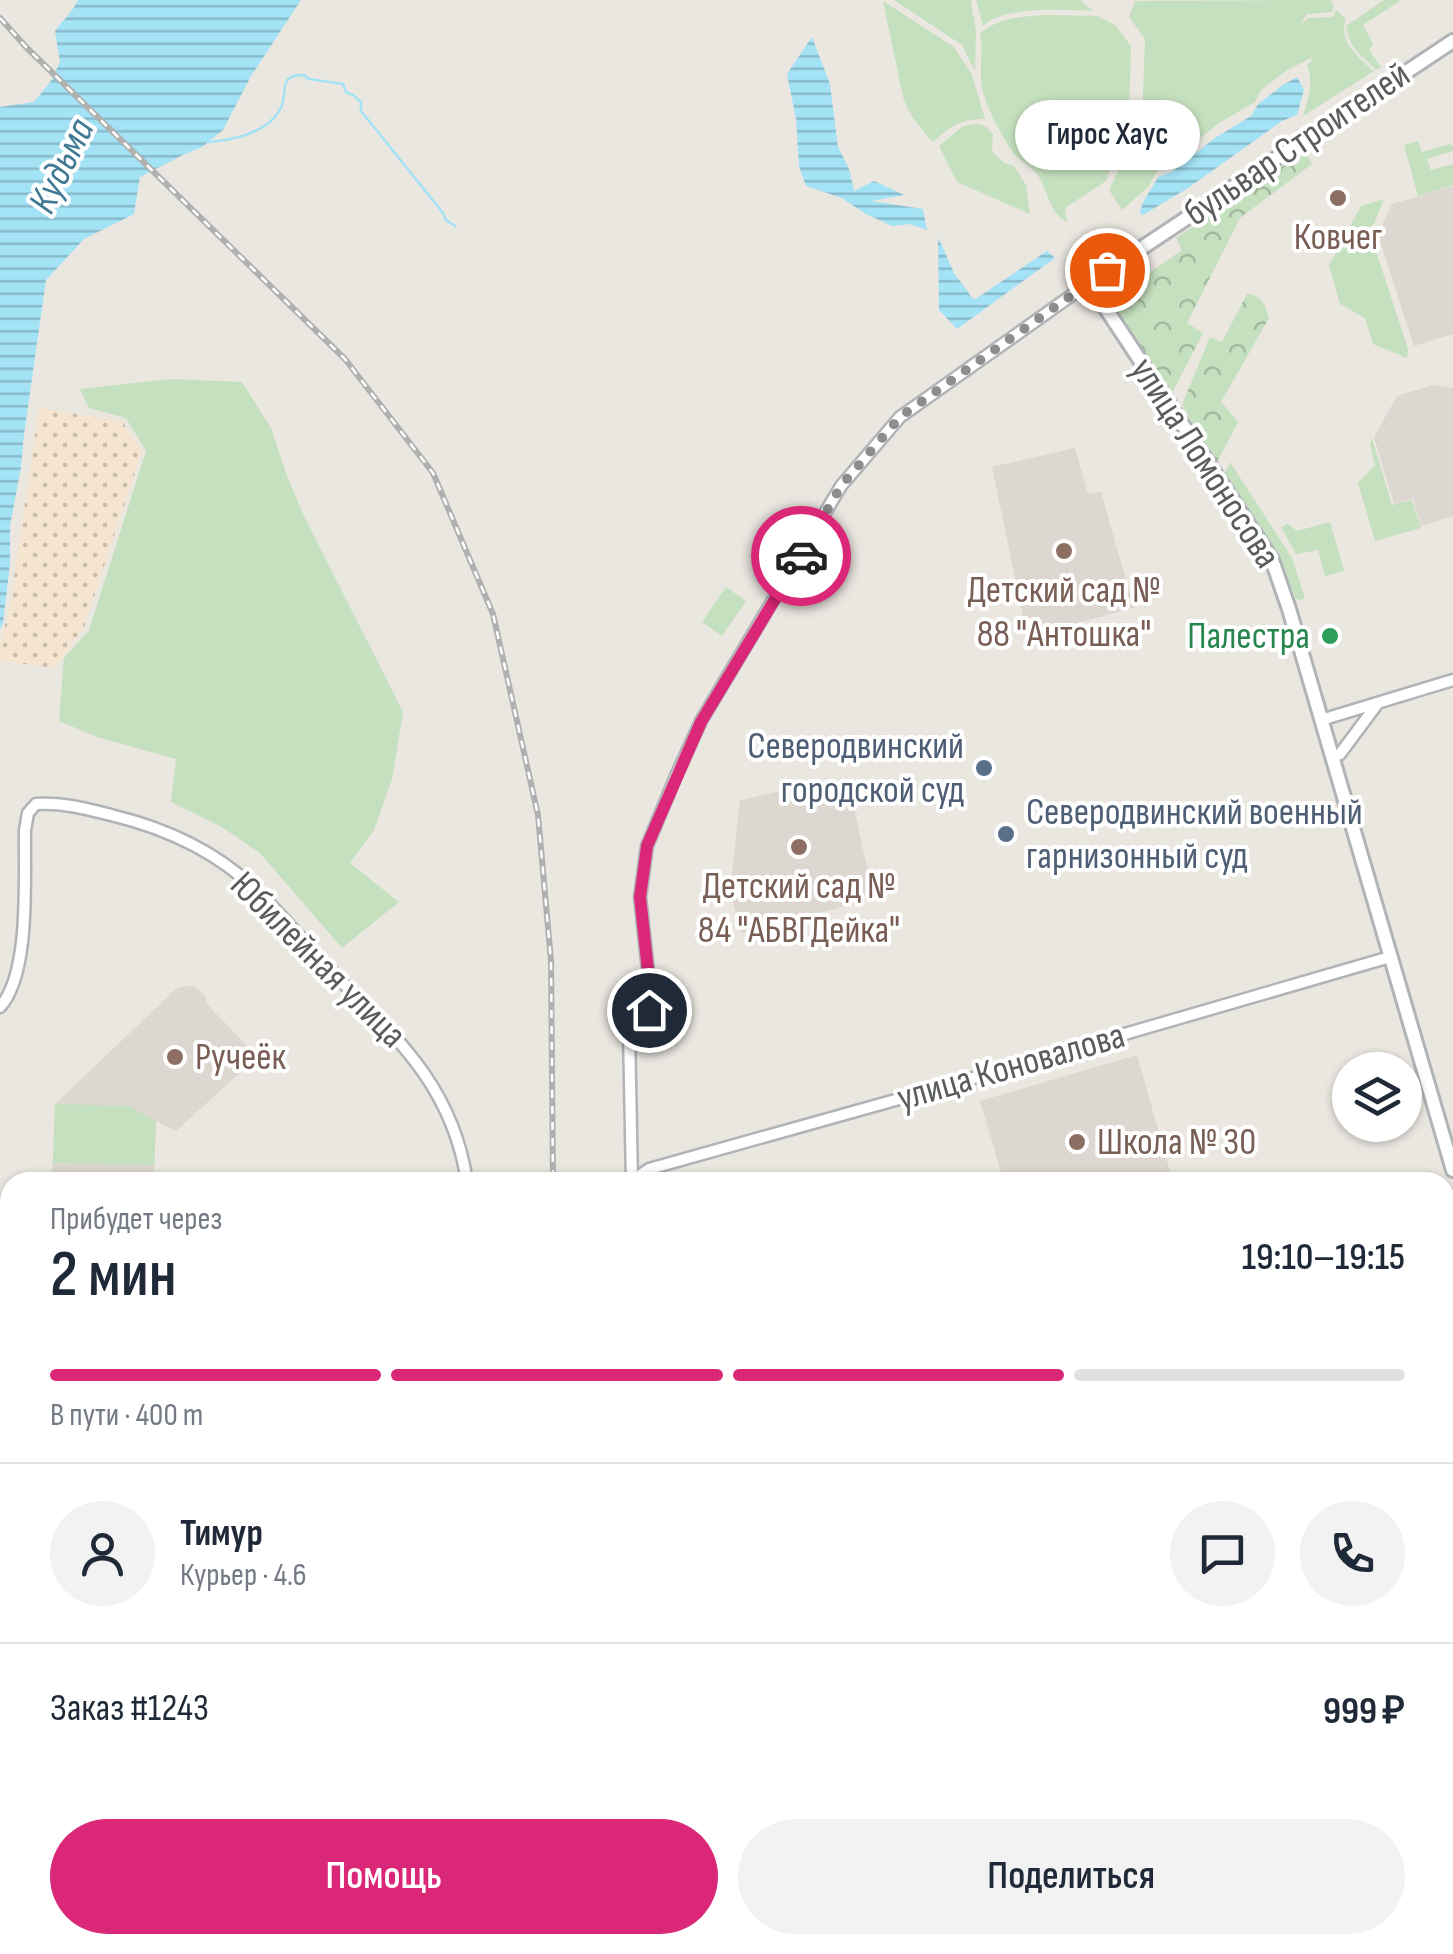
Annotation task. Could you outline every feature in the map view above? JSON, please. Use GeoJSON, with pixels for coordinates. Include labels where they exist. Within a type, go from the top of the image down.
{"type":"FeatureCollection","features":[{"type":"Feature","properties":{"kind":"street","name":"бульвар Строителей"},"geometry":{"type":"LineString","coordinates":[[632,1172],[629,1031],[649,1010],[651,998],[640,897],[647,846],[701,722],[841,486],[900,417],[1089,283],[1453,41]]}},
{"type":"Feature","properties":{"kind":"street","name":"улица Ломоносова"},"geometry":{"type":"LineString","coordinates":[[1089,283],[1272,560],[1452,1162]]}},
{"type":"Feature","properties":{"kind":"street"},"geometry":{"type":"LineString","coordinates":[[1321,720],[1453,680]]}},
{"type":"Feature","properties":{"kind":"street"},"geometry":{"type":"LineString","coordinates":[[1332,757],[1340,754],[1378,702]]}},
{"type":"Feature","properties":{"kind":"street","name":"Юбилейная улица"},"geometry":{"type":"LineString","coordinates":[[0,1007],[16,977],[21,953],[25,830],[28,813],[36,804],[57,804],[168,832],[244,878],[419,1064],[455,1134],[465,1172]]}},
{"type":"Feature","properties":{"kind":"street","name":"улица Коновалова"},"geometry":{"type":"LineString","coordinates":[[645,1172],[1390,957]]}},
{"type":"Feature","properties":{"kind":"shaded area"},"geometry":{"type":"Polygon","coordinates":[[[1453,186],[1453,334],[1414,346],[1378,235],[1392,204],[1453,186]]]}},
{"type":"Feature","properties":{"kind":"shaded area"},"geometry":{"type":"Polygon","coordinates":[[[1433,385],[1453,388],[1453,516],[1421,526],[1413,499],[1394,504],[1374,437],[1397,396],[1433,385]]]}},
{"type":"Feature","properties":{"kind":"shaded area","name":"Детский сад № 88 \"Антошка\""},"geometry":{"type":"Polygon","coordinates":[[[1075,448],[1088,494],[1101,492],[1134,608],[1027,636],[992,467],[1075,448]]]}},
{"type":"Feature","properties":{"kind":"shaded area","name":"Детский сад № 84 \"АБВГДейка\""},"geometry":{"type":"Polygon","coordinates":[[[781,791],[853,803],[874,899],[741,933],[730,890],[740,800],[781,791]]]}},
{"type":"Feature","properties":{"kind":"shaded area","name":"Ручеёк"},"geometry":{"type":"Polygon","coordinates":[[[194,985],[252,1051],[240,1062],[244,1069],[176,1131],[156,1121],[154,1172],[52,1172],[55,1104],[177,988],[194,985]]]}},
{"type":"Feature","properties":{"kind":"shaded area","name":"Школа № 30"},"geometry":{"type":"Polygon","coordinates":[[[1137,1055],[1170,1172],[1001,1172],[980,1101],[1137,1055]]]}},
{"type":"Feature","properties":{"kind":"green space"},"geometry":{"type":"Polygon","coordinates":[[[894,0],[971,0],[976,33],[975,71],[962,45],[894,0]]]}},
{"type":"Feature","properties":{"kind":"green space"},"geometry":{"type":"Polygon","coordinates":[[[976,0],[1080,0],[1093,11],[1020,12],[993,19],[983,26],[976,0]]]}},
{"type":"Feature","properties":{"kind":"green space"},"geometry":{"type":"Polygon","coordinates":[[[1331,0],[1332,12],[1307,14],[1302,24],[1308,18],[1333,17],[1336,10],[1346,19],[1347,42],[1374,71],[1303,116],[1310,84],[1307,64],[1311,58],[1287,70],[1261,90],[1255,102],[1219,123],[1177,157],[1162,163],[1148,187],[1122,210],[1109,190],[1142,119],[1145,39],[1129,17],[1135,1],[1331,0]]]}},
{"type":"Feature","properties":{"kind":"green space"},"geometry":{"type":"Polygon","coordinates":[[[1384,0],[1401,0],[1363,25],[1373,44],[1369,50],[1381,67],[1376,70],[1353,46],[1346,26],[1384,0]]]}},
{"type":"Feature","properties":{"kind":"green space"},"geometry":{"type":"Polygon","coordinates":[[[883,1],[954,47],[972,75],[985,119],[956,125],[933,142],[924,132],[903,97],[883,1]]]}},
{"type":"Feature","properties":{"kind":"green space"},"geometry":{"type":"Polygon","coordinates":[[[1046,15],[1097,16],[1115,25],[1131,46],[1129,118],[1106,181],[1065,208],[1067,222],[1053,208],[1036,173],[1007,143],[988,107],[981,79],[980,32],[1007,20],[1046,15]]]}},
{"type":"Feature","properties":{"kind":"green space"},"geometry":{"type":"Polygon","coordinates":[[[973,124],[991,131],[992,151],[1004,163],[1014,166],[1026,185],[1030,214],[957,182],[939,146],[962,127],[973,124]]]}},
{"type":"Feature","properties":{"kind":"green space"},"geometry":{"type":"Polygon","coordinates":[[[1418,141],[1422,152],[1450,144],[1453,147],[1453,151],[1427,159],[1431,170],[1453,164],[1453,185],[1418,196],[1404,145],[1418,141]]]}},
{"type":"Feature","properties":{"kind":"green space"},"geometry":{"type":"Polygon","coordinates":[[[1301,154],[1312,164],[1240,218],[1187,323],[1203,333],[1172,393],[1111,300],[1182,250],[1176,238],[1301,154]]]}},
{"type":"Feature","properties":{"kind":"green space"},"geometry":{"type":"Polygon","coordinates":[[[1384,199],[1370,233],[1408,349],[1407,358],[1373,344],[1365,318],[1340,304],[1329,265],[1361,206],[1384,199]]]}},
{"type":"Feature","properties":{"kind":"green space"},"geometry":{"type":"Polygon","coordinates":[[[1247,294],[1259,299],[1269,318],[1221,402],[1238,422],[1217,462],[1182,405],[1210,337],[1222,342],[1247,294]]]}},
{"type":"Feature","properties":{"kind":"green space"},"geometry":{"type":"Polygon","coordinates":[[[170,379],[242,382],[271,428],[304,516],[403,712],[392,779],[374,830],[350,863],[399,902],[342,948],[260,853],[220,826],[171,802],[176,759],[97,737],[59,721],[64,658],[89,630],[146,451],[126,418],[89,408],[80,389],[170,379]]]}},
{"type":"Feature","properties":{"kind":"green space"},"geometry":{"type":"Polygon","coordinates":[[[1372,438],[1392,505],[1412,500],[1421,528],[1375,541],[1358,483],[1375,465],[1372,438]]]}},
{"type":"Feature","properties":{"kind":"green space"},"geometry":{"type":"Polygon","coordinates":[[[1230,462],[1292,558],[1305,598],[1296,599],[1281,563],[1225,473],[1230,462]]]}},
{"type":"Feature","properties":{"kind":"green space"},"geometry":{"type":"Polygon","coordinates":[[[1330,522],[1344,571],[1325,576],[1318,550],[1296,554],[1281,527],[1288,524],[1297,531],[1330,522]]]}},
{"type":"Feature","properties":{"kind":"green space"},"geometry":{"type":"Polygon","coordinates":[[[726,587],[746,601],[722,636],[702,622],[726,587]]]}},
{"type":"Feature","properties":{"kind":"green space"},"geometry":{"type":"Polygon","coordinates":[[[55,1104],[129,1106],[156,1121],[154,1165],[53,1163],[55,1104]]]}},
{"type":"Feature","properties":{"kind":"sand"},"geometry":{"type":"Polygon","coordinates":[[[39,408],[122,421],[142,451],[84,627],[55,668],[0,661],[0,640],[8,617],[39,408]]]}},
{"type":"Feature","properties":{"kind":"water","name":"Кудьма"},"geometry":{"type":"Polygon","coordinates":[[[78,0],[301,0],[251,76],[223,130],[202,147],[140,177],[134,214],[84,239],[46,280],[10,526],[10,563],[0,629],[0,107],[34,102],[51,81],[60,62],[55,31],[78,0]]]}},
{"type":"Feature","properties":{"kind":"water"},"geometry":{"type":"Polygon","coordinates":[[[812,37],[830,84],[838,147],[854,191],[874,181],[904,195],[871,201],[923,209],[927,230],[910,224],[892,226],[842,198],[806,186],[799,166],[796,119],[787,74],[812,37]]]}},
{"type":"Feature","properties":{"kind":"water"},"geometry":{"type":"Polygon","coordinates":[[[1297,77],[1304,90],[1297,115],[1282,121],[1188,188],[1143,215],[1140,213],[1158,177],[1173,171],[1251,116],[1258,104],[1297,77]]]}},
{"type":"Feature","properties":{"kind":"water"},"geometry":{"type":"Polygon","coordinates":[[[938,237],[954,273],[974,300],[1047,251],[1055,258],[957,329],[939,310],[938,237]]]}},
{"type":"Feature","properties":{"kind":"waterway"},"geometry":{"type":"LineString","coordinates":[[209,142],[241,136],[270,122],[281,107],[286,82],[291,77],[304,75],[343,84],[346,92],[361,102],[361,111],[446,220],[455,226]]}},
{"type":"Feature","properties":{"kind":"railway"},"geometry":{"type":"LineString","coordinates":[[0,18],[345,359],[433,473],[493,614],[538,815],[551,961],[553,1172]]}},
{"type":"Feature","properties":{"kind":"way so far"},"geometry":{"type":"LineString","coordinates":[[801,556],[841,486],[890,426],[1107,270]]}},
{"type":"Feature","properties":{"kind":"place","name":"Ковчег"},"geometry":{"type":"Point","coordinates":[1338,198]}},
{"type":"Feature","properties":{"kind":"place","name":"Гирос Хаус"},"geometry":{"type":"Point","coordinates":[1107,270]}},
{"type":"Feature","properties":{"kind":"place","name":"Детский сад № 88 \"Антошка\""},"geometry":{"type":"Point","coordinates":[1064,551]}},
{"type":"Feature","properties":{"kind":"place","name":"Палестра"},"geometry":{"type":"Point","coordinates":[1330,636]}},
{"type":"Feature","properties":{"kind":"place","name":"Северодвинский городской суд"},"geometry":{"type":"Point","coordinates":[984,768]}},
{"type":"Feature","properties":{"kind":"place","name":"Северодвинский военный гарнизонный суд"},"geometry":{"type":"Point","coordinates":[1006,834]}},
{"type":"Feature","properties":{"kind":"place","name":"Детский сад № 84 \"АБВГДейка\""},"geometry":{"type":"Point","coordinates":[799,847]}},
{"type":"Feature","properties":{"kind":"place","name":"Ручеёк"},"geometry":{"type":"Point","coordinates":[175,1057]}},
{"type":"Feature","properties":{"kind":"place","name":"Школа № 30"},"geometry":{"type":"Point","coordinates":[1077,1142]}},
{"type":"Feature","properties":{"kind":"route"},"geometry":{"type":"LineString","coordinates":[[649,1010],[640,897],[647,846],[701,722],[801,556]]}}]}
